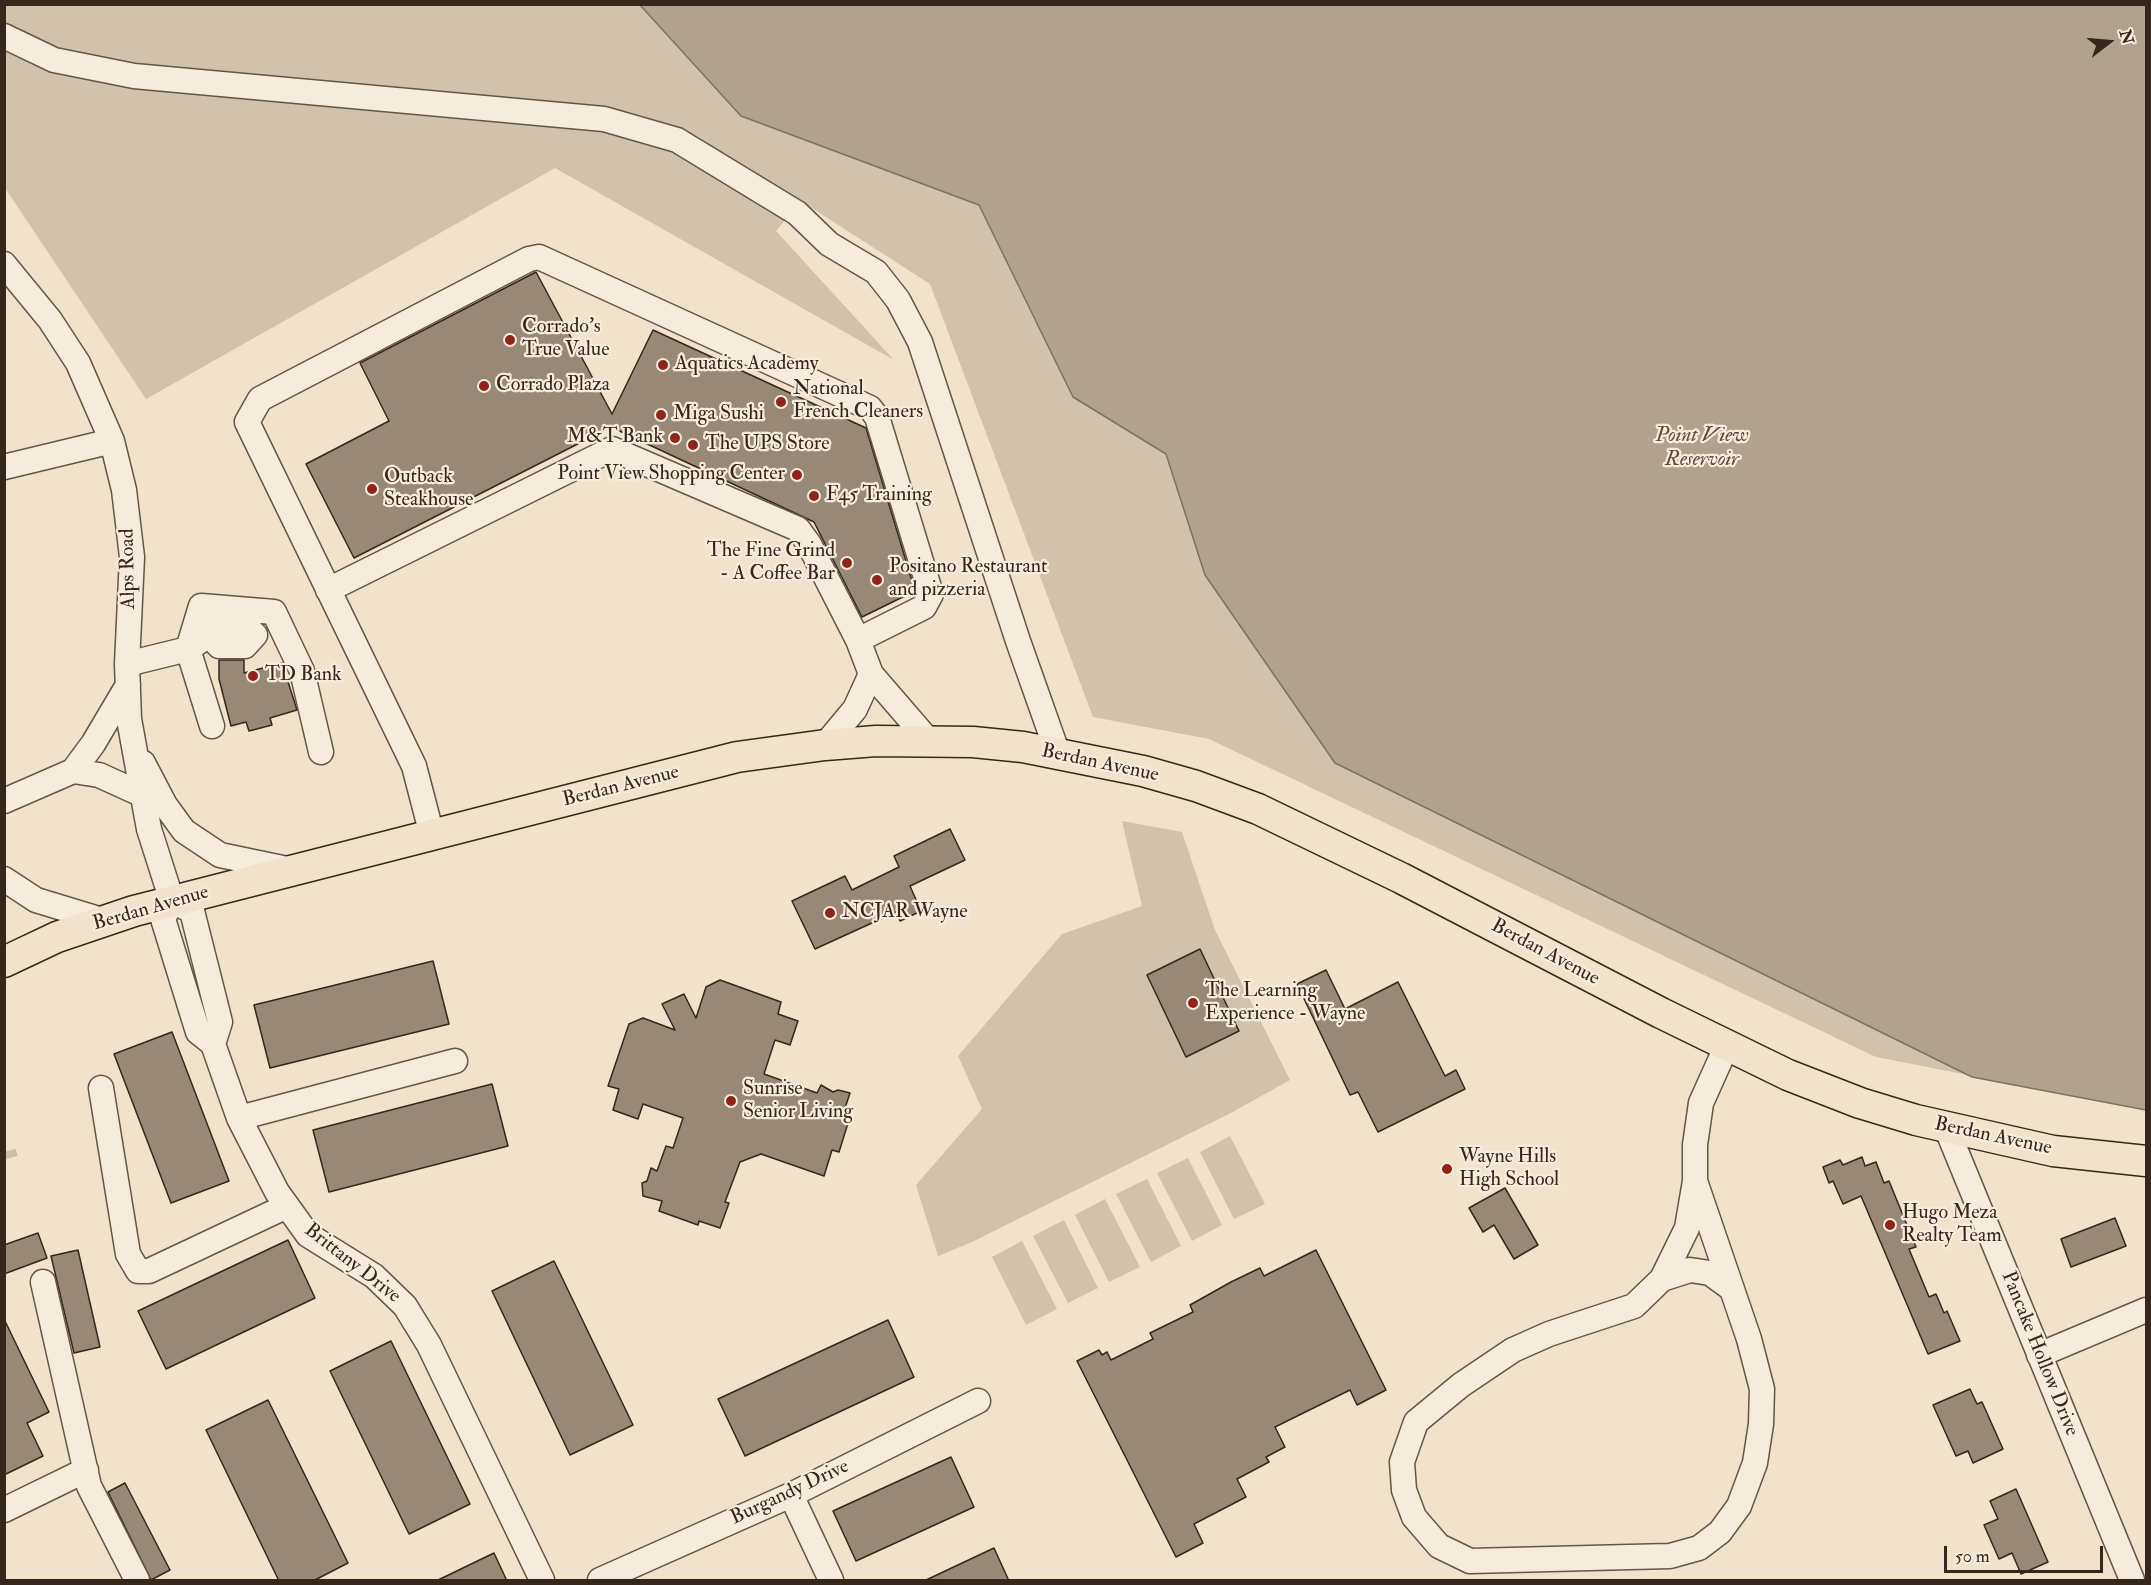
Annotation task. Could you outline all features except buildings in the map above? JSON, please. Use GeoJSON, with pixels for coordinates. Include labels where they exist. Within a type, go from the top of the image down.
{"type":"FeatureCollection","features":[{"type":"Feature","properties":{"kind":"main road","name":"Berdan Avenue"},"geometry":{"type":"LineString","coordinates":[[4,962],[57,937],[172,901],[737,757],[825,745],[928,740],[1023,747],[1143,771],[1196,786],[1258,809],[1391,873],[1788,1075],[1860,1103],[1946,1127],[2053,1151],[2146,1161]]}},
{"type":"Feature","properties":{"kind":"street"},"geometry":{"type":"LineString","coordinates":[[4,36],[54,60],[134,76],[604,119],[677,140],[797,213],[829,244],[876,272],[898,300],[920,342],[1018,641],[1058,754]]}},
{"type":"Feature","properties":{"kind":"street"},"geometry":{"type":"LineString","coordinates":[[432,835],[414,765],[247,422],[251,411],[260,399],[529,259],[539,256],[870,408],[877,417],[931,594],[924,607],[858,640]]}},
{"type":"Feature","properties":{"kind":"street","name":"Alps Road"},"geometry":{"type":"LineString","coordinates":[[4,264],[50,320],[78,363],[111,441],[124,490],[132,557],[127,674],[133,742],[149,829],[172,901]]}},
{"type":"Feature","properties":{"kind":"street"},"geometry":{"type":"LineString","coordinates":[[4,467],[111,441]]}},
{"type":"Feature","properties":{"kind":"street"},"geometry":{"type":"LineString","coordinates":[[328,590],[612,449],[798,529],[809,544],[858,640],[871,674],[928,740]]}},
{"type":"Feature","properties":{"kind":"street"},"geometry":{"type":"LineString","coordinates":[[212,726],[188,649],[201,606],[274,612],[302,671],[321,752]]}},
{"type":"Feature","properties":{"kind":"street"},"geometry":{"type":"LineString","coordinates":[[4,801],[73,771],[93,744],[127,674],[188,649],[209,635],[220,624],[245,625],[255,635],[286,637]]}},
{"type":"Feature","properties":{"kind":"street"},"geometry":{"type":"LineString","coordinates":[[825,745],[855,708],[871,674]]}},
{"type":"Feature","properties":{"kind":"street"},"geometry":{"type":"LineString","coordinates":[[133,742],[165,805],[184,831],[220,855],[294,870]]}},
{"type":"Feature","properties":{"kind":"street"},"geometry":{"type":"LineString","coordinates":[[73,771],[99,775],[141,794]]}},
{"type":"Feature","properties":{"kind":"street"},"geometry":{"type":"LineString","coordinates":[[4,879],[36,900],[105,921]]}},
{"type":"Feature","properties":{"kind":"street","name":"Brittany Drive"},"geometry":{"type":"LineString","coordinates":[[172,901],[163,919],[198,1032],[213,1044],[239,1118],[277,1192],[309,1235],[374,1276],[405,1306],[429,1345],[542,1581]]}},
{"type":"Feature","properties":{"kind":"street"},"geometry":{"type":"LineString","coordinates":[[1662,1279],[1687,1228],[1695,1181],[1695,1145],[1701,1102],[1727,1045]]}},
{"type":"Feature","properties":{"kind":"street"},"geometry":{"type":"LineString","coordinates":[[239,1118],[454,1061]]}},
{"type":"Feature","properties":{"kind":"street"},"geometry":{"type":"LineString","coordinates":[[101,1088],[128,1254],[138,1271],[149,1271],[287,1206]]}},
{"type":"Feature","properties":{"kind":"street","name":"Pancake Hollow Drive"},"geometry":{"type":"LineString","coordinates":[[1946,1127],[2132,1581]]}},
{"type":"Feature","properties":{"kind":"street"},"geometry":{"type":"LineString","coordinates":[[1695,1181],[1732,1289],[1762,1389],[1761,1424],[1755,1463],[1742,1497],[1720,1532],[1699,1548],[1670,1556],[1470,1560],[1439,1546],[1414,1517],[1404,1490],[1402,1462],[1416,1422],[1461,1384],[1513,1350],[1549,1334],[1634,1306],[1662,1279],[1674,1273],[1690,1270],[1710,1273],[1732,1289]]}},
{"type":"Feature","properties":{"kind":"street"},"geometry":{"type":"LineString","coordinates":[[43,1282],[89,1486],[137,1581]]}},
{"type":"Feature","properties":{"kind":"street"},"geometry":{"type":"LineString","coordinates":[[2039,1355],[2146,1310]]}},
{"type":"Feature","properties":{"kind":"street","name":"Burgandy Drive"},"geometry":{"type":"LineString","coordinates":[[600,1581],[791,1495],[978,1401]]}},
{"type":"Feature","properties":{"kind":"street"},"geometry":{"type":"LineString","coordinates":[[4,1510],[86,1470]]}},
{"type":"Feature","properties":{"kind":"street"},"geometry":{"type":"LineString","coordinates":[[791,1495],[831,1581]]}},
{"type":"Feature","properties":{"kind":"shaded area"},"geometry":{"type":"Polygon","coordinates":[[[4,5],[640,5],[741,116],[979,205],[1073,397],[1166,454],[1205,575],[1335,763],[1968,1075],[1876,1057],[1209,739],[1093,717],[930,284],[801,201],[776,231],[894,360],[555,168],[146,399],[5,188],[4,5]]]}},
{"type":"Feature","properties":{"kind":"shaded area"},"geometry":{"type":"Polygon","coordinates":[[[1122,821],[1182,832],[1215,930],[1290,1080],[1229,1114],[972,1242],[938,1256],[916,1185],[982,1109],[958,1056],[1062,934],[1142,906],[1122,821]]]}},
{"type":"Feature","properties":{"kind":"shaded area"},"geometry":{"type":"Polygon","coordinates":[[[1230,1136],[1265,1204],[1234,1219],[1200,1152],[1230,1136]]]}},
{"type":"Feature","properties":{"kind":"shaded area"},"geometry":{"type":"Polygon","coordinates":[[[1188,1158],[1222,1225],[1192,1241],[1157,1173],[1188,1158]]]}},
{"type":"Feature","properties":{"kind":"shaded area"},"geometry":{"type":"Polygon","coordinates":[[[1147,1179],[1181,1246],[1151,1262],[1116,1194],[1147,1179]]]}},
{"type":"Feature","properties":{"kind":"shaded area"},"geometry":{"type":"Polygon","coordinates":[[[1105,1199],[1140,1267],[1109,1282],[1075,1215],[1105,1199]]]}},
{"type":"Feature","properties":{"kind":"shaded area"},"geometry":{"type":"Polygon","coordinates":[[[1064,1220],[1098,1288],[1068,1303],[1033,1236],[1064,1220]]]}},
{"type":"Feature","properties":{"kind":"shaded area"},"geometry":{"type":"Polygon","coordinates":[[[1022,1241],[1057,1309],[1026,1325],[992,1257],[1022,1241]]]}},
{"type":"Feature","properties":{"kind":"water","name":"Point View Reservoir"},"geometry":{"type":"Polygon","coordinates":[[[640,5],[2146,5],[2146,1110],[1972,1077],[1335,763],[1205,575],[1166,454],[1073,397],[979,205],[741,116],[640,5]]]}},
{"type":"Feature","properties":{"kind":"tunnel"},"geometry":{"type":"LineString","coordinates":[[4,1152],[6,1159]]}},
{"type":"Feature","properties":{"kind":"place","name":"Corrado's True Value"},"geometry":{"type":"Point","coordinates":[510,340]}},
{"type":"Feature","properties":{"kind":"place","name":"Aquatics Academy"},"geometry":{"type":"Point","coordinates":[663,365]}},
{"type":"Feature","properties":{"kind":"place","name":"Corrado Plaza"},"geometry":{"type":"Point","coordinates":[484,386]}},
{"type":"Feature","properties":{"kind":"place","name":"National French Cleaners"},"geometry":{"type":"Point","coordinates":[781,402]}},
{"type":"Feature","properties":{"kind":"place","name":"Miga Sushi"},"geometry":{"type":"Point","coordinates":[661,415]}},
{"type":"Feature","properties":{"kind":"place","name":"M&T Bank"},"geometry":{"type":"Point","coordinates":[675,438]}},
{"type":"Feature","properties":{"kind":"place","name":"The UPS Store"},"geometry":{"type":"Point","coordinates":[693,445]}},
{"type":"Feature","properties":{"kind":"place","name":"Point View Shopping Center"},"geometry":{"type":"Point","coordinates":[797,475]}},
{"type":"Feature","properties":{"kind":"place","name":"Outback Steakhouse"},"geometry":{"type":"Point","coordinates":[372,489]}},
{"type":"Feature","properties":{"kind":"place","name":"F45 Training"},"geometry":{"type":"Point","coordinates":[814,496]}},
{"type":"Feature","properties":{"kind":"place","name":"The Fine Grind - A Coffee Bar"},"geometry":{"type":"Point","coordinates":[847,563]}},
{"type":"Feature","properties":{"kind":"place","name":"Positano Restaurant and pizzeria"},"geometry":{"type":"Point","coordinates":[877,580]}},
{"type":"Feature","properties":{"kind":"place","name":"TD Bank"},"geometry":{"type":"Point","coordinates":[253,676]}},
{"type":"Feature","properties":{"kind":"place","name":"NCJAR Wayne"},"geometry":{"type":"Point","coordinates":[830,913]}},
{"type":"Feature","properties":{"kind":"place","name":"The Learning Experience - Wayne"},"geometry":{"type":"Point","coordinates":[1193,1003]}},
{"type":"Feature","properties":{"kind":"place","name":"Sunrise Senior Living"},"geometry":{"type":"Point","coordinates":[731,1101]}},
{"type":"Feature","properties":{"kind":"place","name":"Wayne Hills High School"},"geometry":{"type":"Point","coordinates":[1447,1169]}},
{"type":"Feature","properties":{"kind":"place","name":"Hugo Meza Realty Team"},"geometry":{"type":"Point","coordinates":[1890,1225]}}]}
